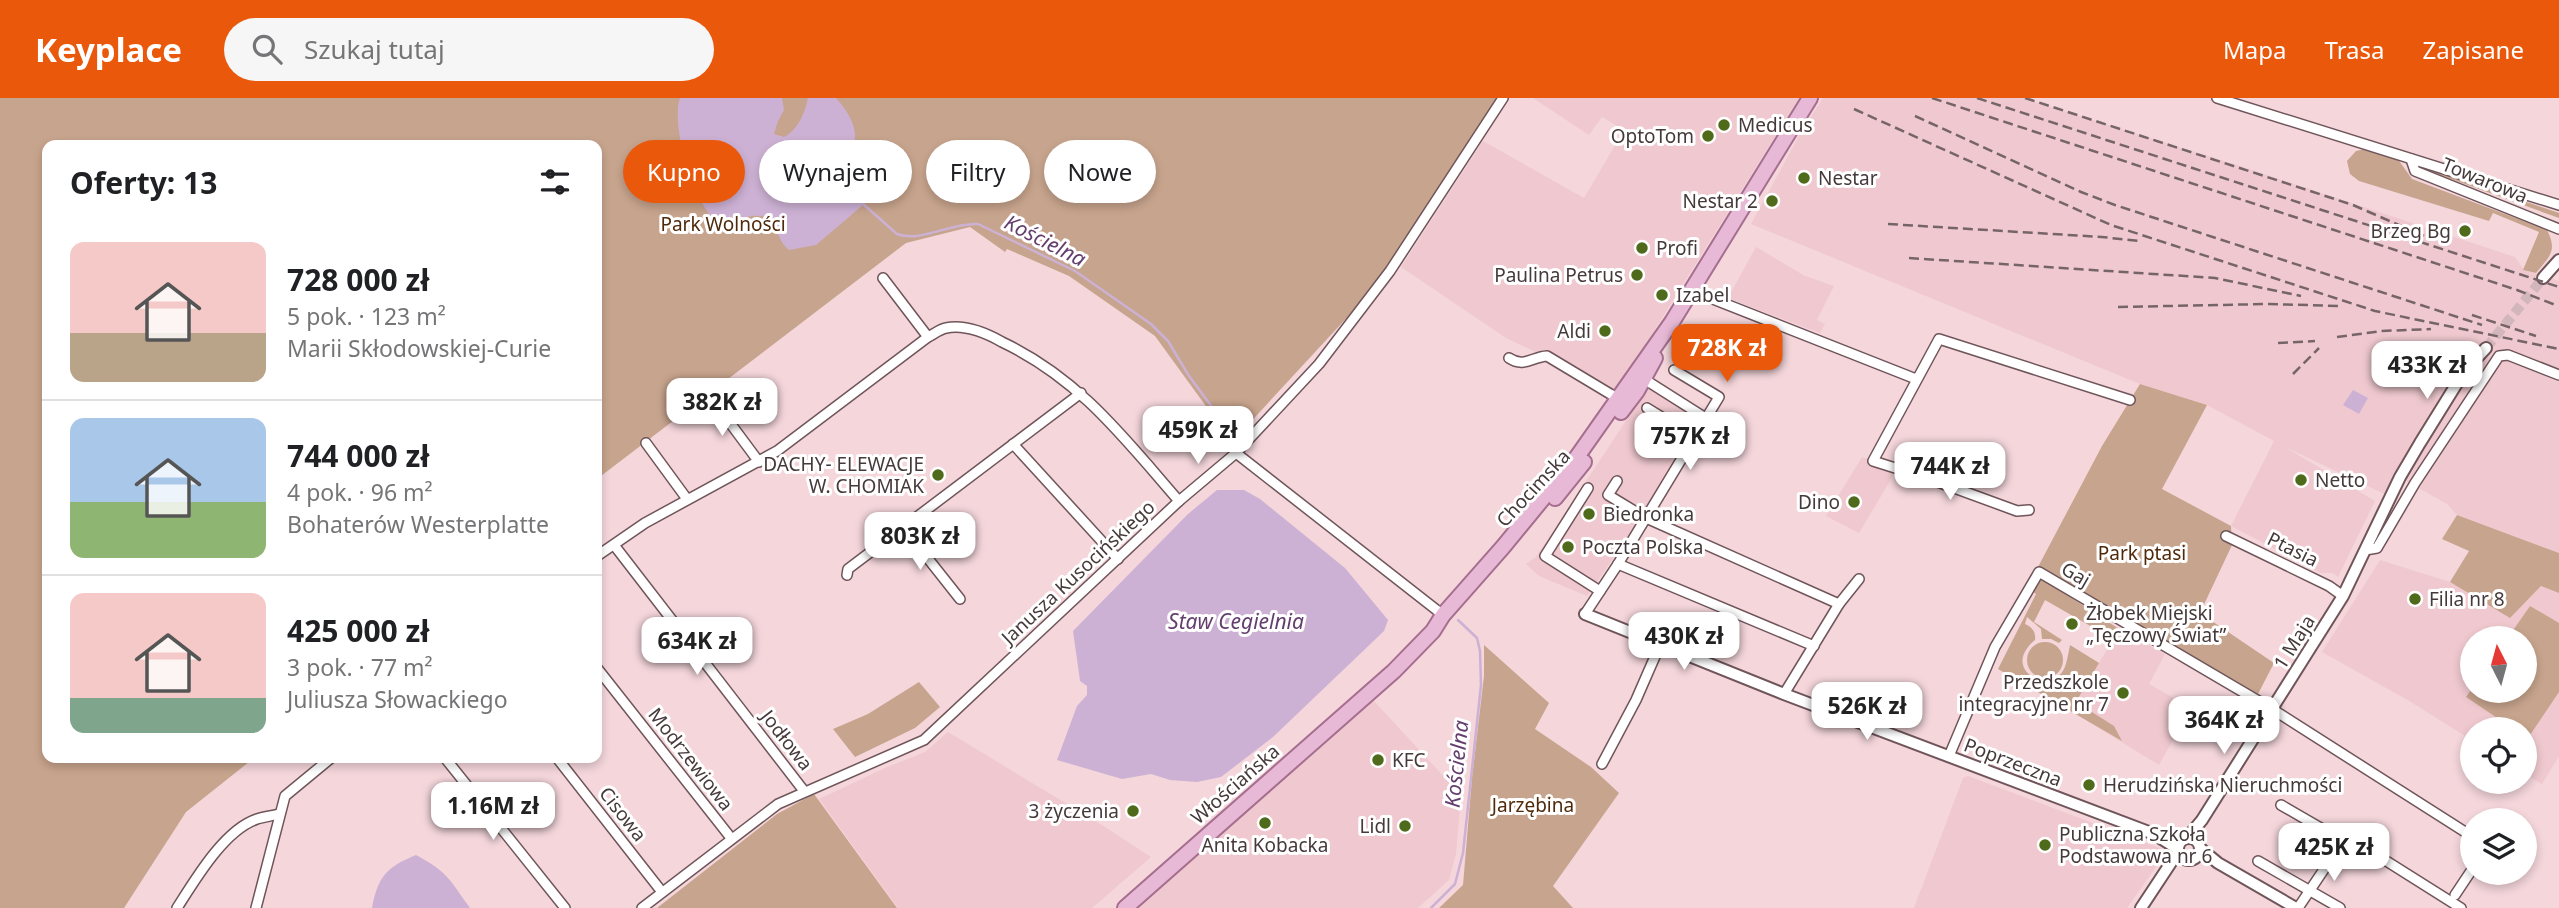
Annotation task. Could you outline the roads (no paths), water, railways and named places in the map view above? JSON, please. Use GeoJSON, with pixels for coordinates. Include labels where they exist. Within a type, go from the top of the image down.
{"type":"FeatureCollection","features":[{"type":"Feature","properties":{"kind":"main road","name":"Chocimska"},"geometry":{"type":"LineString","coordinates":[[1503,547],[1572,479],[1810,98]]}},
{"type":"Feature","properties":{"kind":"main road","name":"Chocimska"},"geometry":{"type":"LineString","coordinates":[[1622,402],[1644,379],[1672,322]]}},
{"type":"Feature","properties":{"kind":"main road","name":"Włościańska"},"geometry":{"type":"LineString","coordinates":[[1125,908],[1370,690],[1427,625],[1443,615],[1503,547]]}},
{"type":"Feature","properties":{"kind":"street","name":"Janusza Kusocińskiego"},"geometry":{"type":"LineString","coordinates":[[642,908],[778,804],[924,740],[1179,501],[1236,453],[1319,364],[1390,271],[1503,98]]}},
{"type":"Feature","properties":{"kind":"street","name":"Towarowa"},"geometry":{"type":"LineString","coordinates":[[2217,98],[2559,205]]}},
{"type":"Feature","properties":{"kind":"street","name":"Towarowa"},"geometry":{"type":"LineString","coordinates":[[2412,159],[2415,171],[2556,228],[2559,237]]}},
{"type":"Feature","properties":{"kind":"street"},"geometry":{"type":"LineString","coordinates":[[2543,278],[2558,259]]}},
{"type":"Feature","properties":{"kind":"street"},"geometry":{"type":"LineString","coordinates":[[883,278],[928,337]]}},
{"type":"Feature","properties":{"kind":"street"},"geometry":{"type":"LineString","coordinates":[[1690,290],[1916,379]]}},
{"type":"Feature","properties":{"kind":"street"},"geometry":{"type":"LineString","coordinates":[[602,553],[645,523],[759,462],[943,328],[976,330],[1037,361],[1081,393],[1179,501]]}},
{"type":"Feature","properties":{"kind":"street"},"geometry":{"type":"LineString","coordinates":[[2029,510],[2017,511],[1873,461],[1938,339],[2130,400]]}},
{"type":"Feature","properties":{"kind":"street","name":"1 Maja"},"geometry":{"type":"LineString","coordinates":[[2141,908],[2188,849],[2202,820],[2343,596],[2400,477],[2420,443],[2464,372],[2486,348]]}},
{"type":"Feature","properties":{"kind":"street","name":"1 Maja"},"geometry":{"type":"LineString","coordinates":[[2365,550],[2377,548],[2415,483],[2499,356],[2508,355],[2559,375]]}},
{"type":"Feature","properties":{"kind":"street"},"geometry":{"type":"LineString","coordinates":[[1509,358],[1516,363],[1528,363],[1539,356],[1547,356],[1622,402]]}},
{"type":"Feature","properties":{"kind":"street"},"geometry":{"type":"LineString","coordinates":[[1585,614],[1718,397],[1674,370]]}},
{"type":"Feature","properties":{"kind":"street"},"geometry":{"type":"LineString","coordinates":[[1644,379],[1704,417]]}},
{"type":"Feature","properties":{"kind":"street"},"geometry":{"type":"LineString","coordinates":[[847,575],[848,569],[1081,393]]}},
{"type":"Feature","properties":{"kind":"street"},"geometry":{"type":"LineString","coordinates":[[710,396],[759,462]]}},
{"type":"Feature","properties":{"kind":"street"},"geometry":{"type":"LineString","coordinates":[[1647,408],[1694,437]]}},
{"type":"Feature","properties":{"kind":"street"},"geometry":{"type":"LineString","coordinates":[[646,443],[687,499]]}},
{"type":"Feature","properties":{"kind":"street"},"geometry":{"type":"LineString","coordinates":[[1013,444],[1118,559]]}},
{"type":"Feature","properties":{"kind":"street"},"geometry":{"type":"LineString","coordinates":[[1236,453],[1443,615]]}},
{"type":"Feature","properties":{"kind":"street"},"geometry":{"type":"LineString","coordinates":[[1617,481],[1608,495],[1646,518],[1839,604]]}},
{"type":"Feature","properties":{"kind":"street"},"geometry":{"type":"LineString","coordinates":[[1588,488],[1545,556],[1600,591]]}},
{"type":"Feature","properties":{"kind":"street"},"geometry":{"type":"LineString","coordinates":[[903,527],[960,599]]}},
{"type":"Feature","properties":{"kind":"street","name":"Ptasia"},"geometry":{"type":"LineString","coordinates":[[2226,536],[2329,586],[2343,596]]}},
{"type":"Feature","properties":{"kind":"street","name":"Jodłowa"},"geometry":{"type":"LineString","coordinates":[[614,545],[804,791]]}},
{"type":"Feature","properties":{"kind":"street"},"geometry":{"type":"LineString","coordinates":[[1618,564],[1814,646]]}},
{"type":"Feature","properties":{"kind":"street","name":"Gaj"},"geometry":{"type":"LineString","coordinates":[[1949,756],[1995,647],[2039,572],[2272,709]]}},
{"type":"Feature","properties":{"kind":"street"},"geometry":{"type":"LineString","coordinates":[[1784,694],[1839,604],[1859,579]]}},
{"type":"Feature","properties":{"kind":"street","name":"Poprzeczna"},"geometry":{"type":"LineString","coordinates":[[1585,614],[1784,694],[2156,835],[2218,863],[2297,908]]}},
{"type":"Feature","properties":{"kind":"street"},"geometry":{"type":"LineString","coordinates":[[1602,764],[1636,701],[1660,645]]}},
{"type":"Feature","properties":{"kind":"street","name":"Modrzewiowa"},"geometry":{"type":"LineString","coordinates":[[602,674],[731,838]]}},
{"type":"Feature","properties":{"kind":"street"},"geometry":{"type":"LineString","coordinates":[[2272,709],[2460,829]]}},
{"type":"Feature","properties":{"kind":"street"},"geometry":{"type":"LineString","coordinates":[[256,908],[285,796],[325,763]]}},
{"type":"Feature","properties":{"kind":"street"},"geometry":{"type":"LineString","coordinates":[[449,763],[565,908]]}},
{"type":"Feature","properties":{"kind":"street","name":"Cisowa"},"geometry":{"type":"LineString","coordinates":[[561,763],[662,892]]}},
{"type":"Feature","properties":{"kind":"street"},"geometry":{"type":"LineString","coordinates":[[2281,806],[2343,841],[2353,840],[2461,908]]}},
{"type":"Feature","properties":{"kind":"street"},"geometry":{"type":"LineString","coordinates":[[177,908],[212,854],[225,841],[254,820],[279,814]]}},
{"type":"Feature","properties":{"kind":"street"},"geometry":{"type":"LineString","coordinates":[[2297,908],[2343,841]]}},
{"type":"Feature","properties":{"kind":"street"},"geometry":{"type":"LineString","coordinates":[[2258,861],[2340,908]]}},
{"type":"Feature","properties":{"kind":"street"},"geometry":{"type":"LineString","coordinates":[[2455,895],[2461,885]]}},
{"type":"Feature","properties":{"kind":"water"},"geometry":{"type":"Polygon","coordinates":[[[680,98],[782,98],[784,110],[774,134],[784,137],[800,120],[808,98],[836,98],[853,124],[854,140],[759,140],[759,203],[864,203],[816,245],[789,250],[770,220],[764,217],[750,217],[722,225],[712,217],[702,203],[745,203],[745,140],[681,140],[678,111],[680,98]]]}},
{"type":"Feature","properties":{"kind":"water"},"geometry":{"type":"Polygon","coordinates":[[[2353,390],[2368,398],[2359,414],[2343,405],[2353,390]]]}},
{"type":"Feature","properties":{"kind":"water","name":"Staw Cegielnia"},"geometry":{"type":"Polygon","coordinates":[[[1217,490],[1244,490],[1260,499],[1345,568],[1388,620],[1384,631],[1273,737],[1221,777],[1197,782],[1170,780],[1151,774],[1122,779],[1057,760],[1077,706],[1087,695],[1087,686],[1080,681],[1073,631],[1188,514],[1217,490]]]}},
{"type":"Feature","properties":{"kind":"water"},"geometry":{"type":"Polygon","coordinates":[[[416,855],[447,877],[470,908],[372,908],[377,888],[385,874],[416,855]]]}},
{"type":"Feature","properties":{"kind":"waterway","name":"Kościelna"},"geometry":{"type":"LineString","coordinates":[[862,203],[897,234],[916,236],[978,224],[1075,271],[1151,324],[1168,341],[1189,376],[1235,438]]}},
{"type":"Feature","properties":{"kind":"waterway","name":"Kościelna"},"geometry":{"type":"LineString","coordinates":[[1431,908],[1455,884],[1463,853],[1481,685],[1477,638],[1458,620]]}},
{"type":"Feature","properties":{"kind":"tunnel"},"geometry":{"type":"LineString","coordinates":[[2486,348],[2543,278]]}},
{"type":"Feature","properties":{"kind":"railway"},"geometry":{"type":"LineString","coordinates":[[1932,98],[2517,290],[2558,306]]}},
{"type":"Feature","properties":{"kind":"railway"},"geometry":{"type":"LineString","coordinates":[[1977,98],[2559,287]]}},
{"type":"Feature","properties":{"kind":"railway"},"geometry":{"type":"LineString","coordinates":[[2025,98],[2353,205],[2424,236]]}},
{"type":"Feature","properties":{"kind":"railway"},"geometry":{"type":"LineString","coordinates":[[1854,109],[2111,225],[2375,311],[2559,349]]}},
{"type":"Feature","properties":{"kind":"railway"},"geometry":{"type":"LineString","coordinates":[[1915,116],[2115,205],[2482,325]]}},
{"type":"Feature","properties":{"kind":"railway"},"geometry":{"type":"LineString","coordinates":[[1888,224],[2139,241]]}},
{"type":"Feature","properties":{"kind":"railway"},"geometry":{"type":"LineString","coordinates":[[1909,258],[2215,278],[2301,296]]}},
{"type":"Feature","properties":{"kind":"railway"},"geometry":{"type":"LineString","coordinates":[[2118,307],[2269,304],[2340,306]]}},
{"type":"Feature","properties":{"kind":"railway"},"geometry":{"type":"LineString","coordinates":[[2472,315],[2536,336]]}},
{"type":"Feature","properties":{"kind":"railway"},"geometry":{"type":"LineString","coordinates":[[2337,337],[2382,331],[2431,329]]}},
{"type":"Feature","properties":{"kind":"railway"},"geometry":{"type":"LineString","coordinates":[[2278,343],[2315,341]]}},
{"type":"Feature","properties":{"kind":"railway"},"geometry":{"type":"LineString","coordinates":[[2293,374],[2319,348]]}},
{"type":"Feature","properties":{"kind":"place","name":"Medicus"},"geometry":{"type":"Point","coordinates":[1724,125]}},
{"type":"Feature","properties":{"kind":"place","name":"OptoTom"},"geometry":{"type":"Point","coordinates":[1708,136]}},
{"type":"Feature","properties":{"kind":"place","name":"Nestar"},"geometry":{"type":"Point","coordinates":[1804,178]}},
{"type":"Feature","properties":{"kind":"place","name":"Nestar 2"},"geometry":{"type":"Point","coordinates":[1772,201]}},
{"type":"Feature","properties":{"kind":"place","name":"Brzeg Bg"},"geometry":{"type":"Point","coordinates":[2465,231]}},
{"type":"Feature","properties":{"kind":"place","name":"Profi"},"geometry":{"type":"Point","coordinates":[1642,248]}},
{"type":"Feature","properties":{"kind":"place","name":"Paulina Petrus"},"geometry":{"type":"Point","coordinates":[1637,275]}},
{"type":"Feature","properties":{"kind":"place","name":"Izabel"},"geometry":{"type":"Point","coordinates":[1662,295]}},
{"type":"Feature","properties":{"kind":"place","name":"Aldi"},"geometry":{"type":"Point","coordinates":[1605,331]}},
{"type":"Feature","properties":{"kind":"place","name":"DACHY- ELEWACJE W. CHOMIAK"},"geometry":{"type":"Point","coordinates":[938,475]}},
{"type":"Feature","properties":{"kind":"place","name":"Netto"},"geometry":{"type":"Point","coordinates":[2301,480]}},
{"type":"Feature","properties":{"kind":"place","name":"Dino"},"geometry":{"type":"Point","coordinates":[1854,502]}},
{"type":"Feature","properties":{"kind":"place","name":"Biedronka"},"geometry":{"type":"Point","coordinates":[1589,514]}},
{"type":"Feature","properties":{"kind":"place","name":"Poczta Polska"},"geometry":{"type":"Point","coordinates":[1568,547]}},
{"type":"Feature","properties":{"kind":"place","name":"Filia nr 8"},"geometry":{"type":"Point","coordinates":[2415,599]}},
{"type":"Feature","properties":{"kind":"place","name":"Żłobek Miejski „Tęczowy Świat”"},"geometry":{"type":"Point","coordinates":[2072,624]}},
{"type":"Feature","properties":{"kind":"place","name":"Przedszkole integracyjne nr 7"},"geometry":{"type":"Point","coordinates":[2123,693]}},
{"type":"Feature","properties":{"kind":"place","name":"KFC"},"geometry":{"type":"Point","coordinates":[1378,760]}},
{"type":"Feature","properties":{"kind":"place","name":"Herudzińska Nieruchmości"},"geometry":{"type":"Point","coordinates":[2089,785]}},
{"type":"Feature","properties":{"kind":"place","name":"3 życzenia"},"geometry":{"type":"Point","coordinates":[1133,811]}},
{"type":"Feature","properties":{"kind":"place","name":"Anita Kobacka"},"geometry":{"type":"Point","coordinates":[1265,823]}},
{"type":"Feature","properties":{"kind":"place","name":"Lidl"},"geometry":{"type":"Point","coordinates":[1405,826]}},
{"type":"Feature","properties":{"kind":"place","name":"Publiczna Szkoła Podstawowa nr 6"},"geometry":{"type":"Point","coordinates":[2045,845]}},
{"type":"Feature","properties":{"kind":"park label","name":"Park Wolności"},"geometry":{"type":"Point","coordinates":[723,224]}},
{"type":"Feature","properties":{"kind":"park label","name":"Park ptasi"},"geometry":{"type":"Point","coordinates":[2142,553]}},
{"type":"Feature","properties":{"kind":"park label","name":"Jarzębina"},"geometry":{"type":"Point","coordinates":[1533,805]}}]}
